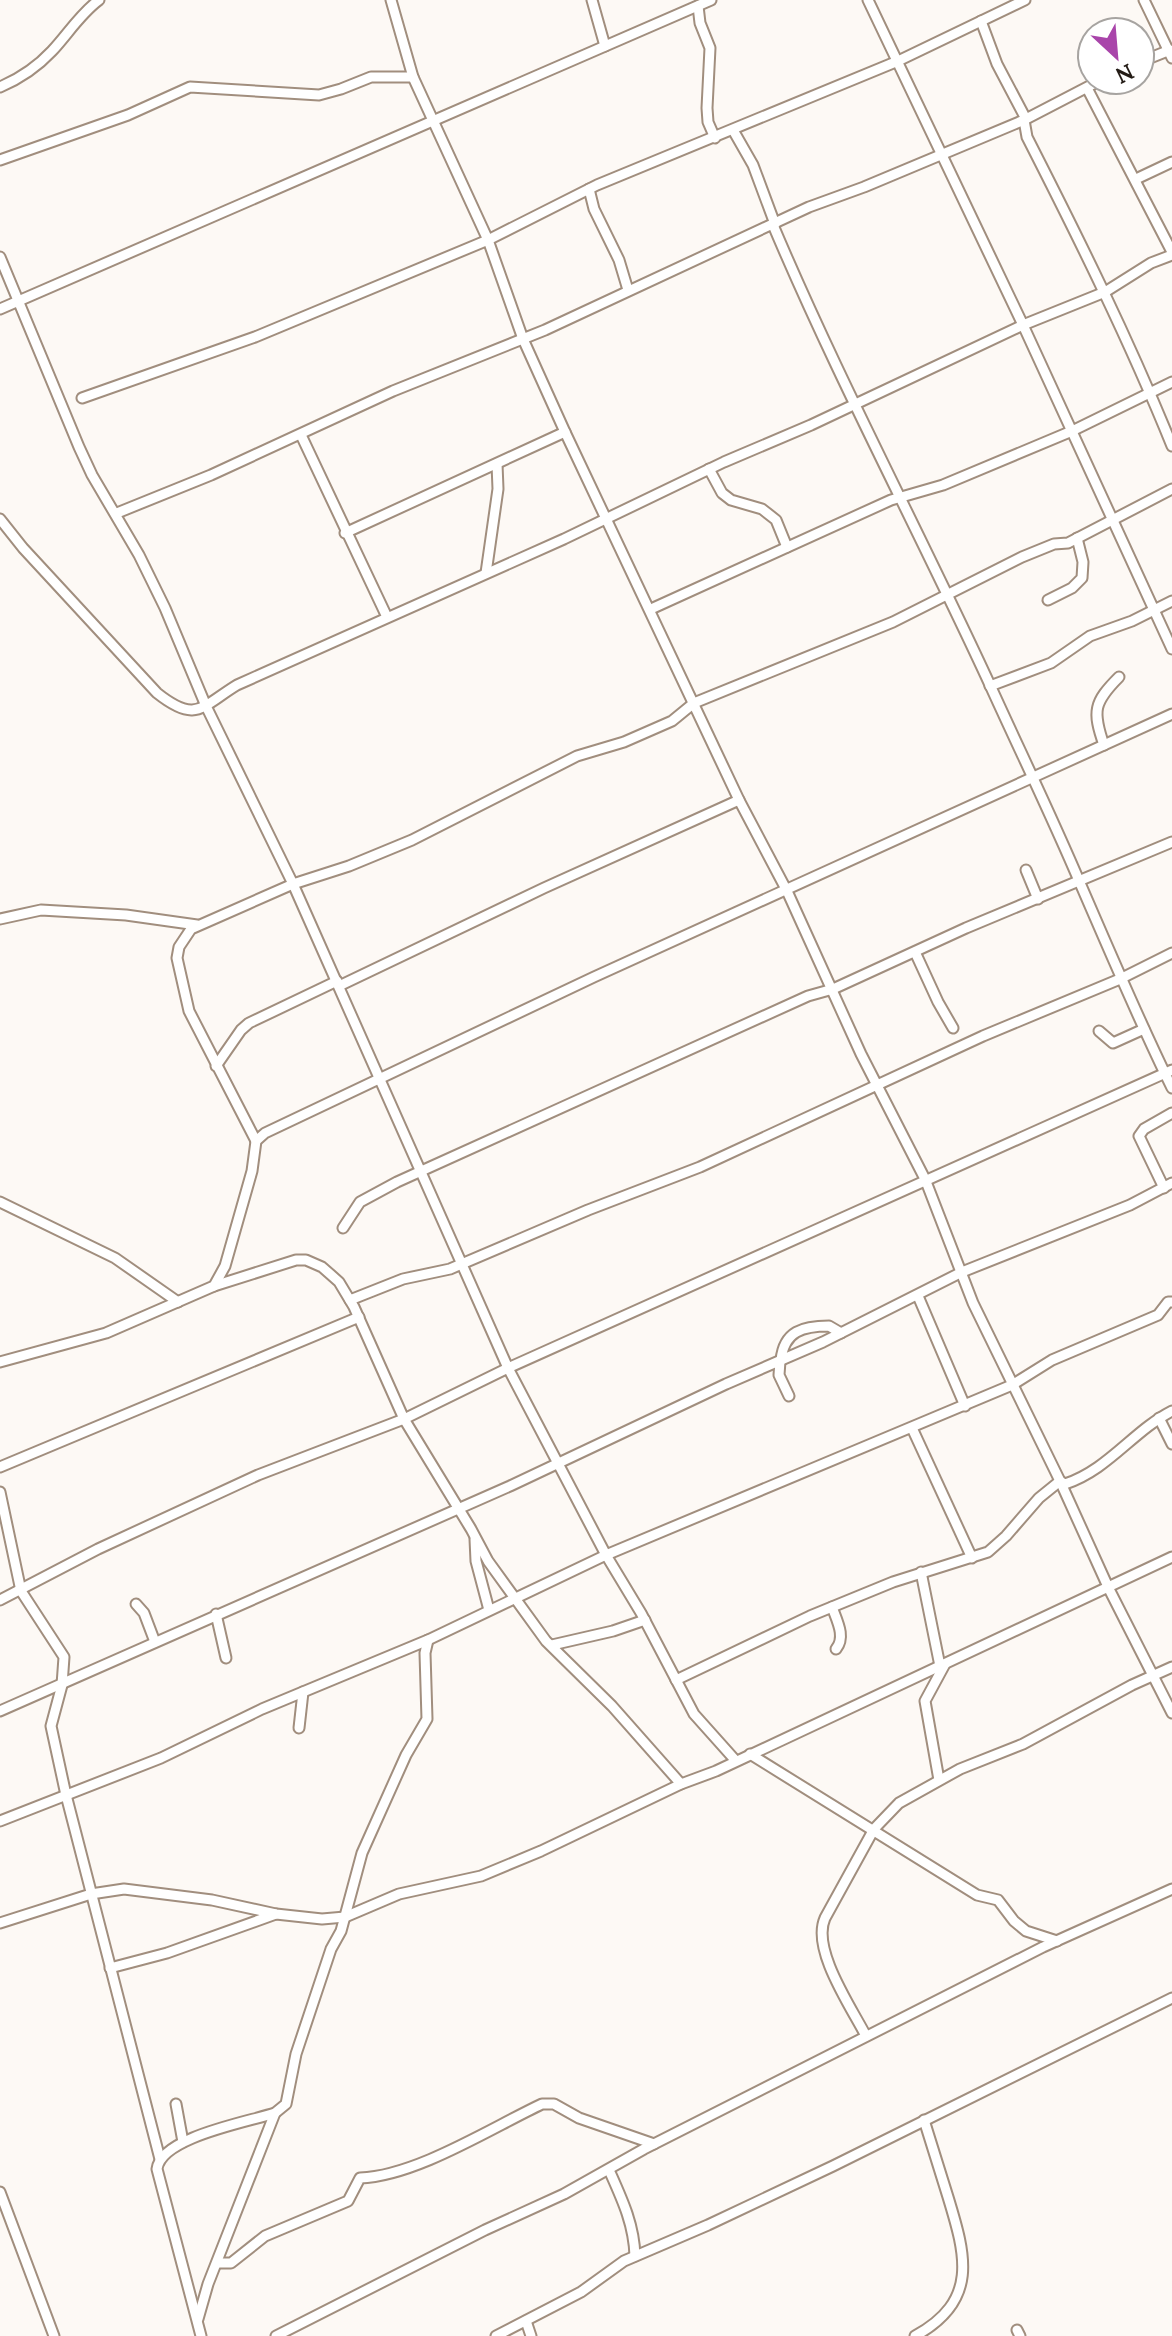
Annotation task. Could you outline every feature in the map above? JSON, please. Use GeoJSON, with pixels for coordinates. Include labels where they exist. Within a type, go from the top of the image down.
{"type":"FeatureCollection","features":[{"type":"Feature","properties":{"kind":"street"},"geometry":{"type":"LineString","coordinates":[[0,87],[49,54],[99,0]]}},
{"type":"Feature","properties":{"kind":"street"},"geometry":{"type":"LineString","coordinates":[[391,0],[413,77],[488,240],[523,339],[565,432],[739,800],[787,891],[876,1086],[925,1179],[973,1303],[1109,1589],[1172,1713]]}},
{"type":"Feature","properties":{"kind":"street"},"geometry":{"type":"LineString","coordinates":[[592,0],[605,46]]}},
{"type":"Feature","properties":{"kind":"street"},"geometry":{"type":"LineString","coordinates":[[0,309],[711,0]]}},
{"type":"Feature","properties":{"kind":"street"},"geometry":{"type":"LineString","coordinates":[[868,0],[1023,325],[1172,649]]}},
{"type":"Feature","properties":{"kind":"street"},"geometry":{"type":"LineString","coordinates":[[82,398],[255,337],[488,240],[589,189],[898,61],[1025,0]]}},
{"type":"Feature","properties":{"kind":"street"},"geometry":{"type":"LineString","coordinates":[[1144,0],[1171,53]]}},
{"type":"Feature","properties":{"kind":"street"},"geometry":{"type":"LineString","coordinates":[[698,6],[700,23],[710,48],[707,108],[708,122],[715,138]]}},
{"type":"Feature","properties":{"kind":"street"},"geometry":{"type":"LineString","coordinates":[[981,21],[997,64],[1025,119],[1027,137],[1105,292],[1151,391],[1172,446]]}},
{"type":"Feature","properties":{"kind":"street"},"geometry":{"type":"LineString","coordinates":[[0,160],[128,115],[190,87],[319,95],[371,77],[413,77]]}},
{"type":"Feature","properties":{"kind":"street"},"geometry":{"type":"LineString","coordinates":[[117,513],[301,435],[393,391],[523,339],[809,207],[942,156],[1076,94]]}},
{"type":"Feature","properties":{"kind":"street"},"geometry":{"type":"LineString","coordinates":[[0,519],[157,693],[184,710],[192,711],[206,706],[237,685],[1023,325],[1105,292],[1151,263],[1172,254],[1091,96]]}},
{"type":"Feature","properties":{"kind":"street"},"geometry":{"type":"LineString","coordinates":[[733,130],[753,165],[812,318],[948,595],[1080,882],[1120,979],[1168,1072],[1172,1088]]}},
{"type":"Feature","properties":{"kind":"street"},"geometry":{"type":"LineString","coordinates":[[1136,179],[1172,162]]}},
{"type":"Feature","properties":{"kind":"street"},"geometry":{"type":"LineString","coordinates":[[589,189],[594,209],[619,260],[628,290]]}},
{"type":"Feature","properties":{"kind":"street"},"geometry":{"type":"LineString","coordinates":[[0,257],[79,447],[92,475],[117,513],[165,608],[206,706],[293,884],[379,1081],[464,1263],[508,1368],[606,1555],[702,1725],[736,1761]]}},
{"type":"Feature","properties":{"kind":"street"},"geometry":{"type":"LineString","coordinates":[[651,609],[901,497],[943,485],[1072,431],[1172,382]]}},
{"type":"Feature","properties":{"kind":"street"},"geometry":{"type":"LineString","coordinates":[[345,533],[565,432]]}},
{"type":"Feature","properties":{"kind":"street"},"geometry":{"type":"LineString","coordinates":[[301,435],[387,617]]}},
{"type":"Feature","properties":{"kind":"street"},"geometry":{"type":"LineString","coordinates":[[486,573],[498,489],[497,464]]}},
{"type":"Feature","properties":{"kind":"street"},"geometry":{"type":"LineString","coordinates":[[709,469],[722,493],[731,500],[769,513],[779,525],[787,547]]}},
{"type":"Feature","properties":{"kind":"street"},"geometry":{"type":"LineString","coordinates":[[214,1286],[225,1266],[252,1171],[256,1141],[189,1011],[177,958],[184,938],[197,925],[293,884],[349,866],[412,840],[588,751],[624,742],[672,721],[694,703],[880,628],[1022,557],[1077,538],[1172,489]]}},
{"type":"Feature","properties":{"kind":"street"},"geometry":{"type":"LineString","coordinates":[[1048,600],[1072,588],[1082,578],[1083,562],[1077,538]]}},
{"type":"Feature","properties":{"kind":"street"},"geometry":{"type":"LineString","coordinates":[[990,686],[1051,663],[1090,636],[1172,601]]}},
{"type":"Feature","properties":{"kind":"street"},"geometry":{"type":"LineString","coordinates":[[1104,745],[1096,710],[1101,696],[1119,677]]}},
{"type":"Feature","properties":{"kind":"street"},"geometry":{"type":"LineString","coordinates":[[256,1141],[269,1131],[594,977],[1172,714]]}},
{"type":"Feature","properties":{"kind":"street"},"geometry":{"type":"LineString","coordinates":[[216,1066],[249,1023],[739,800]]}},
{"type":"Feature","properties":{"kind":"street"},"geometry":{"type":"LineString","coordinates":[[343,1228],[360,1202],[422,1171],[808,996],[833,989],[1172,842]]}},
{"type":"Feature","properties":{"kind":"street"},"geometry":{"type":"LineString","coordinates":[[1026,870],[1038,899]]}},
{"type":"Feature","properties":{"kind":"street"},"geometry":{"type":"LineString","coordinates":[[0,919],[41,910],[126,915],[197,925]]}},
{"type":"Feature","properties":{"kind":"street"},"geometry":{"type":"LineString","coordinates":[[915,952],[953,1028]]}},
{"type":"Feature","properties":{"kind":"street"},"geometry":{"type":"LineString","coordinates":[[350,1300],[403,1279],[446,1271],[588,1210],[700,1167],[983,1036],[1120,979],[1172,953]]}},
{"type":"Feature","properties":{"kind":"street"},"geometry":{"type":"LineString","coordinates":[[1099,1031],[1113,1043],[1144,1029]]}},
{"type":"Feature","properties":{"kind":"street"},"geometry":{"type":"LineString","coordinates":[[0,1600],[98,1549],[258,1475],[404,1419],[508,1368],[1168,1072]]}},
{"type":"Feature","properties":{"kind":"street"},"geometry":{"type":"LineString","coordinates":[[0,1711],[459,1509],[841,1333],[962,1272],[1130,1205],[1168,1186],[1139,1136],[1144,1129],[1172,1113]]}},
{"type":"Feature","properties":{"kind":"street"},"geometry":{"type":"LineString","coordinates":[[0,1202],[115,1258],[178,1302]]}},
{"type":"Feature","properties":{"kind":"street"},"geometry":{"type":"LineString","coordinates":[[0,1362],[106,1333],[214,1286],[296,1260],[306,1260],[331,1273],[359,1317],[404,1419],[488,1561],[552,1645],[612,1706],[681,1784]]}},
{"type":"Feature","properties":{"kind":"street"},"geometry":{"type":"LineString","coordinates":[[918,1296],[965,1406]]}},
{"type":"Feature","properties":{"kind":"street"},"geometry":{"type":"LineString","coordinates":[[0,1821],[161,1758],[303,1692],[428,1640],[606,1555],[965,1406],[1012,1385],[1052,1360],[1158,1315],[1168,1302],[1172,1302]]}},
{"type":"Feature","properties":{"kind":"street"},"geometry":{"type":"LineString","coordinates":[[0,1467],[359,1317]]}},
{"type":"Feature","properties":{"kind":"street"},"geometry":{"type":"LineString","coordinates":[[789,1396],[779,1375],[785,1342],[795,1332],[829,1326],[841,1333]]}},
{"type":"Feature","properties":{"kind":"street"},"geometry":{"type":"LineString","coordinates":[[1060,1481],[1065,1484],[1089,1475],[1172,1411]]}},
{"type":"Feature","properties":{"kind":"street"},"geometry":{"type":"LineString","coordinates":[[1159,1418],[1172,1444]]}},
{"type":"Feature","properties":{"kind":"street"},"geometry":{"type":"LineString","coordinates":[[912,1428],[972,1558]]}},
{"type":"Feature","properties":{"kind":"street"},"geometry":{"type":"LineString","coordinates":[[676,1680],[832,1607],[995,1547],[1039,1498],[1060,1481]]}},
{"type":"Feature","properties":{"kind":"street"},"geometry":{"type":"LineString","coordinates":[[0,1492],[21,1591],[64,1657],[62,1685],[51,1726],[160,2159],[157,2169],[201,2336]]}},
{"type":"Feature","properties":{"kind":"street"},"geometry":{"type":"LineString","coordinates":[[475,1536],[476,1561],[489,1610]]}},
{"type":"Feature","properties":{"kind":"street"},"geometry":{"type":"LineString","coordinates":[[0,1923],[114,1889],[212,1900],[276,1914],[322,1919],[345,1917],[399,1894],[481,1876],[1109,1589],[1172,1557]]}},
{"type":"Feature","properties":{"kind":"street"},"geometry":{"type":"LineString","coordinates":[[921,1572],[943,1665],[925,1701],[939,1780]]}},
{"type":"Feature","properties":{"kind":"street"},"geometry":{"type":"LineString","coordinates":[[136,1604],[144,1613],[155,1642]]}},
{"type":"Feature","properties":{"kind":"street"},"geometry":{"type":"LineString","coordinates":[[832,1607],[841,1635],[836,1649]]}},
{"type":"Feature","properties":{"kind":"street"},"geometry":{"type":"LineString","coordinates":[[216,1614],[226,1658]]}},
{"type":"Feature","properties":{"kind":"street"},"geometry":{"type":"LineString","coordinates":[[552,1645],[645,1620]]}},
{"type":"Feature","properties":{"kind":"street"},"geometry":{"type":"LineString","coordinates":[[160,2159],[183,2142],[275,2113],[286,2104],[306,2021],[345,1917],[368,1839],[409,1750],[427,1719],[425,1653],[428,1640]]}},
{"type":"Feature","properties":{"kind":"street"},"geometry":{"type":"LineString","coordinates":[[866,2036],[832,1969],[821,1932],[825,1918],[874,1829],[899,1803],[939,1780],[1023,1744],[1112,1695],[1172,1667]]}},
{"type":"Feature","properties":{"kind":"street"},"geometry":{"type":"LineString","coordinates":[[299,1728],[303,1692]]}},
{"type":"Feature","properties":{"kind":"street"},"geometry":{"type":"LineString","coordinates":[[750,1754],[977,1895],[998,1900],[1026,1931],[1057,1941]]}},
{"type":"Feature","properties":{"kind":"street"},"geometry":{"type":"LineString","coordinates":[[276,2336],[609,2170],[866,2036],[1057,1941],[1172,1889]]}},
{"type":"Feature","properties":{"kind":"street"},"geometry":{"type":"LineString","coordinates":[[110,1968],[167,1953],[276,1914]]}},
{"type":"Feature","properties":{"kind":"street"},"geometry":{"type":"LineString","coordinates":[[496,2336],[581,2292],[635,2256],[708,2225],[1172,1998]]}},
{"type":"Feature","properties":{"kind":"street"},"geometry":{"type":"LineString","coordinates":[[176,2104],[183,2142]]}},
{"type":"Feature","properties":{"kind":"street"},"geometry":{"type":"LineString","coordinates":[[218,2263],[231,2263],[265,2236],[348,2201],[360,2178],[375,2177],[421,2162],[542,2104],[554,2104],[579,2118],[654,2144]]}},
{"type":"Feature","properties":{"kind":"street"},"geometry":{"type":"LineString","coordinates":[[197,2321],[208,2284],[275,2113]]}},
{"type":"Feature","properties":{"kind":"street"},"geometry":{"type":"LineString","coordinates":[[915,2336],[953,2304],[963,2270],[963,2245],[924,2120]]}},
{"type":"Feature","properties":{"kind":"street"},"geometry":{"type":"LineString","coordinates":[[609,2170],[631,2222],[635,2256]]}},
{"type":"Feature","properties":{"kind":"street"},"geometry":{"type":"LineString","coordinates":[[0,2192],[54,2336]]}},
{"type":"Feature","properties":{"kind":"street"},"geometry":{"type":"LineString","coordinates":[[526,2321],[531,2336]]}}]}
